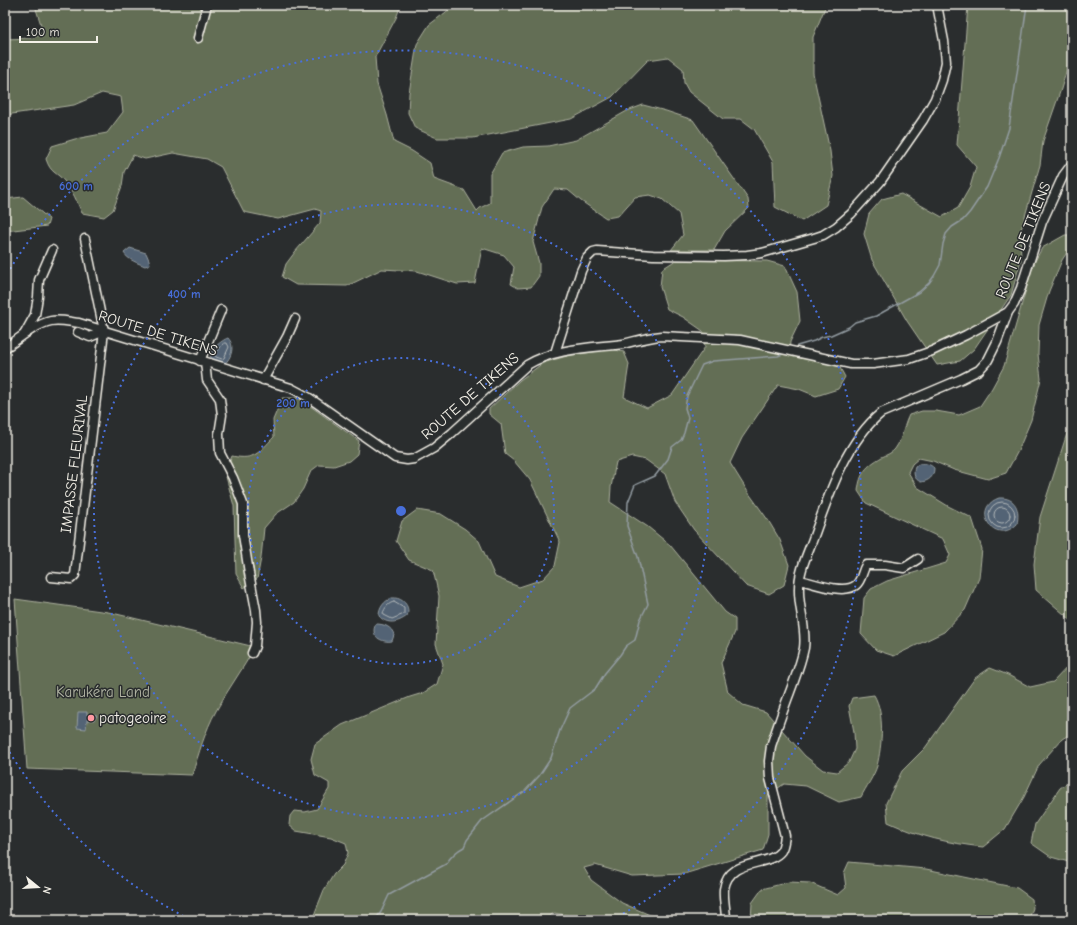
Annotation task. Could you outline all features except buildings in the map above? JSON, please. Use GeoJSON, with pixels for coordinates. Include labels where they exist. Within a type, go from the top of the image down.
{"type":"FeatureCollection","features":[{"type":"Feature","properties":{"kind":"street"},"geometry":{"type":"LineString","coordinates":[[198,38],[207,5]]}},
{"type":"Feature","properties":{"kind":"street"},"geometry":{"type":"LineString","coordinates":[[555,353],[581,271],[587,258],[592,252],[604,250],[654,255],[724,256],[762,253],[823,235],[836,227],[851,214],[880,182],[923,120],[935,99],[942,80],[946,62],[944,41],[937,5]]}},
{"type":"Feature","properties":{"kind":"street","name":"ROUTE DE TIKENS"},"geometry":{"type":"LineString","coordinates":[[5,348],[37,326],[52,321],[63,320],[79,323],[299,391],[395,458],[407,460],[414,459],[434,448],[527,365],[538,358],[555,353],[662,336],[740,340],[851,364],[873,364],[909,359],[932,351],[966,335],[1008,312],[1014,304],[1021,288],[1042,222],[1063,176],[1072,164]]}},
{"type":"Feature","properties":{"kind":"street"},"geometry":{"type":"LineString","coordinates":[[78,332],[90,337],[104,331],[85,239]]}},
{"type":"Feature","properties":{"kind":"street"},"geometry":{"type":"LineString","coordinates":[[24,335],[35,315],[39,280],[52,250]]}},
{"type":"Feature","properties":{"kind":"street"},"geometry":{"type":"LineString","coordinates":[[221,310],[202,362],[207,380],[220,399],[222,415],[219,434],[220,453],[233,478],[243,504],[243,535],[257,622],[255,646],[252,653]]}},
{"type":"Feature","properties":{"kind":"street"},"geometry":{"type":"LineString","coordinates":[[726,920],[724,889],[731,873],[742,867],[776,855],[784,845],[785,836],[770,778],[769,761],[771,746],[804,649],[804,623],[799,588],[803,565],[828,496],[844,461],[864,430],[881,413],[979,370],[988,360],[997,342],[1008,312]]}},
{"type":"Feature","properties":{"kind":"street"},"geometry":{"type":"LineString","coordinates":[[263,380],[287,338],[295,319]]}},
{"type":"Feature","properties":{"kind":"street","name":"IMPASSE FLEURIVAL"},"geometry":{"type":"LineString","coordinates":[[51,577],[71,579],[75,575],[104,331]]}},
{"type":"Feature","properties":{"kind":"street"},"geometry":{"type":"LineString","coordinates":[[800,580],[828,587],[844,589],[856,585],[866,565],[885,565],[904,568],[918,559]]}},
{"type":"Feature","properties":{"kind":"green space"},"geometry":{"type":"Polygon","coordinates":[[[38,5],[117,5],[118,7],[124,5],[401,5],[396,18],[375,57],[377,84],[394,142],[412,151],[430,163],[434,179],[464,190],[477,211],[490,203],[490,174],[502,153],[523,147],[548,146],[576,140],[627,111],[643,105],[693,120],[748,199],[749,208],[725,231],[714,250],[671,250],[683,235],[679,214],[662,199],[650,195],[635,197],[618,216],[606,218],[568,190],[554,189],[542,207],[533,242],[539,263],[539,276],[531,287],[518,288],[511,284],[514,267],[504,255],[482,248],[475,283],[457,284],[417,271],[382,269],[347,286],[296,285],[282,277],[286,264],[320,223],[321,211],[315,209],[278,219],[244,212],[221,167],[207,159],[173,153],[145,159],[133,155],[124,172],[122,186],[113,210],[104,217],[82,213],[68,185],[52,170],[46,159],[52,146],[75,139],[107,133],[123,112],[121,97],[102,93],[74,105],[5,115],[5,39],[34,38],[43,31],[36,9],[38,5]]]}},
{"type":"Feature","properties":{"kind":"green space"},"geometry":{"type":"Polygon","coordinates":[[[452,5],[826,5],[813,37],[813,73],[830,151],[833,176],[826,205],[802,221],[775,207],[773,162],[754,129],[741,119],[723,119],[689,92],[684,83],[683,69],[668,57],[648,60],[612,97],[571,119],[473,138],[437,138],[415,128],[408,113],[409,93],[417,44],[429,25],[450,9],[452,5]]]}},
{"type":"Feature","properties":{"kind":"green space"},"geometry":{"type":"Polygon","coordinates":[[[968,5],[1072,5],[1072,52],[1043,141],[1040,165],[1020,233],[1021,260],[1011,295],[974,349],[960,361],[937,365],[907,321],[872,260],[864,234],[869,214],[882,199],[901,194],[942,217],[958,208],[970,187],[976,167],[957,145],[968,5]]]}},
{"type":"Feature","properties":{"kind":"green space"},"geometry":{"type":"Polygon","coordinates":[[[23,197],[49,219],[47,226],[5,231],[5,199],[23,197]]]}},
{"type":"Feature","properties":{"kind":"green space"},"geometry":{"type":"Polygon","coordinates":[[[1065,235],[1072,235],[1072,245],[1062,260],[1049,291],[1039,325],[1038,354],[1041,379],[1031,420],[1018,451],[1006,473],[988,479],[954,470],[933,461],[919,458],[912,464],[908,472],[917,487],[948,506],[972,518],[982,549],[979,578],[965,610],[944,632],[894,656],[876,650],[861,634],[864,598],[871,589],[887,581],[946,563],[950,555],[943,539],[866,503],[858,491],[860,479],[868,467],[895,449],[900,441],[909,415],[922,411],[936,411],[959,415],[980,406],[1004,366],[1033,265],[1042,248],[1065,235]]]}},
{"type":"Feature","properties":{"kind":"green space"},"geometry":{"type":"Polygon","coordinates":[[[676,260],[767,261],[785,266],[797,292],[800,321],[790,342],[789,355],[839,366],[845,377],[838,389],[816,396],[799,389],[778,385],[742,438],[730,463],[780,540],[789,565],[784,585],[769,594],[746,586],[694,530],[675,502],[665,474],[646,460],[632,457],[616,462],[611,487],[610,502],[648,527],[670,545],[725,612],[735,619],[735,632],[721,663],[728,692],[743,705],[766,712],[805,756],[823,770],[837,772],[849,762],[855,749],[854,732],[849,706],[852,698],[874,695],[880,711],[882,730],[879,758],[872,778],[861,797],[839,802],[806,786],[784,784],[768,795],[768,834],[763,850],[684,874],[632,876],[595,865],[584,868],[591,880],[622,903],[650,915],[667,920],[580,920],[577,917],[554,913],[543,920],[312,920],[324,890],[334,874],[343,865],[348,853],[346,843],[331,837],[296,831],[289,825],[290,816],[294,811],[305,812],[317,809],[329,789],[329,783],[315,775],[311,759],[315,744],[342,725],[423,693],[437,684],[443,664],[436,644],[439,596],[433,570],[409,560],[396,541],[402,521],[417,510],[441,514],[465,529],[479,541],[495,577],[519,587],[543,579],[555,566],[560,542],[530,480],[514,461],[505,454],[501,424],[489,414],[489,409],[520,380],[543,363],[567,356],[611,349],[624,352],[629,364],[624,397],[647,408],[672,395],[705,347],[703,331],[683,317],[667,309],[660,287],[662,269],[676,260]]]}},
{"type":"Feature","properties":{"kind":"green space"},"geometry":{"type":"Polygon","coordinates":[[[282,398],[299,398],[359,441],[357,454],[349,461],[334,466],[319,465],[311,471],[303,489],[294,502],[276,514],[264,528],[257,579],[244,588],[236,574],[234,506],[225,473],[232,456],[246,457],[256,454],[274,437],[273,420],[282,398]]]}},
{"type":"Feature","properties":{"kind":"green space"},"geometry":{"type":"Polygon","coordinates":[[[1072,418],[1072,621],[1036,590],[1034,564],[1040,517],[1072,418]]]}},
{"type":"Feature","properties":{"kind":"green space","name":"Karukéra Land"},"geometry":{"type":"Polygon","coordinates":[[[15,599],[108,612],[255,647],[212,719],[202,742],[192,775],[27,769],[15,599]]]}},
{"type":"Feature","properties":{"kind":"green space"},"geometry":{"type":"Polygon","coordinates":[[[1072,662],[1072,733],[1062,739],[1039,765],[1024,797],[1005,829],[983,847],[934,839],[888,822],[886,803],[902,771],[925,748],[975,678],[990,668],[1008,675],[1030,687],[1053,682],[1072,662]]]}},
{"type":"Feature","properties":{"kind":"green space"},"geometry":{"type":"Polygon","coordinates":[[[1072,780],[1072,863],[1051,857],[1031,843],[1035,824],[1060,788],[1072,780]]]}},
{"type":"Feature","properties":{"kind":"green space"},"geometry":{"type":"Polygon","coordinates":[[[849,862],[926,869],[1017,888],[1032,899],[1033,908],[1030,916],[1023,920],[975,920],[952,916],[940,920],[751,920],[752,903],[762,889],[789,882],[810,883],[838,895],[846,888],[844,873],[849,862]]]}},
{"type":"Feature","properties":{"kind":"water"},"geometry":{"type":"Polygon","coordinates":[[[130,248],[146,253],[150,264],[145,266],[128,258],[124,253],[130,248]]]}},
{"type":"Feature","properties":{"kind":"water"},"geometry":{"type":"Polygon","coordinates":[[[228,338],[232,348],[231,355],[224,364],[214,361],[211,353],[222,341],[228,338]]]}},
{"type":"Feature","properties":{"kind":"water"},"geometry":{"type":"Polygon","coordinates":[[[919,464],[927,464],[934,468],[933,474],[929,480],[921,482],[915,478],[915,467],[919,464]]]}},
{"type":"Feature","properties":{"kind":"water"},"geometry":{"type":"Polygon","coordinates":[[[999,498],[1005,498],[1016,505],[1018,514],[1017,524],[1008,530],[1000,531],[994,529],[988,523],[986,517],[986,510],[991,503],[999,498]]]}},
{"type":"Feature","properties":{"kind":"water"},"geometry":{"type":"Polygon","coordinates":[[[392,598],[399,599],[405,603],[408,612],[407,616],[404,618],[389,622],[385,621],[379,616],[382,605],[392,598]]]}},
{"type":"Feature","properties":{"kind":"water"},"geometry":{"type":"Polygon","coordinates":[[[376,624],[385,625],[390,628],[394,635],[392,641],[381,640],[375,635],[374,628],[376,624]]]}},
{"type":"Feature","properties":{"kind":"water"},"geometry":{"type":"Polygon","coordinates":[[[78,712],[87,712],[87,715],[97,716],[94,720],[87,720],[86,729],[77,728],[78,712]]]}},
{"type":"Feature","properties":{"kind":"waterway"},"geometry":{"type":"LineString","coordinates":[[797,346],[831,335],[849,327],[855,322],[876,316],[919,292],[934,276],[940,265],[946,234],[970,212],[987,187],[999,158],[1009,128],[1027,5]]}},
{"type":"Feature","properties":{"kind":"waterway"},"geometry":{"type":"LineString","coordinates":[[375,920],[381,912],[389,895],[446,864],[454,854],[464,847],[467,840],[482,821],[525,791],[539,776],[551,758],[560,730],[570,708],[595,689],[605,673],[626,646],[635,640],[640,620],[648,604],[638,557],[627,526],[628,502],[635,485],[655,476],[668,459],[672,447],[681,440],[688,418],[685,408],[687,396],[702,365],[713,361],[778,356],[785,353]]}},
{"type":"Feature","properties":{"kind":"place","name":"patogeoire"},"geometry":{"type":"Point","coordinates":[91,718]}}]}
